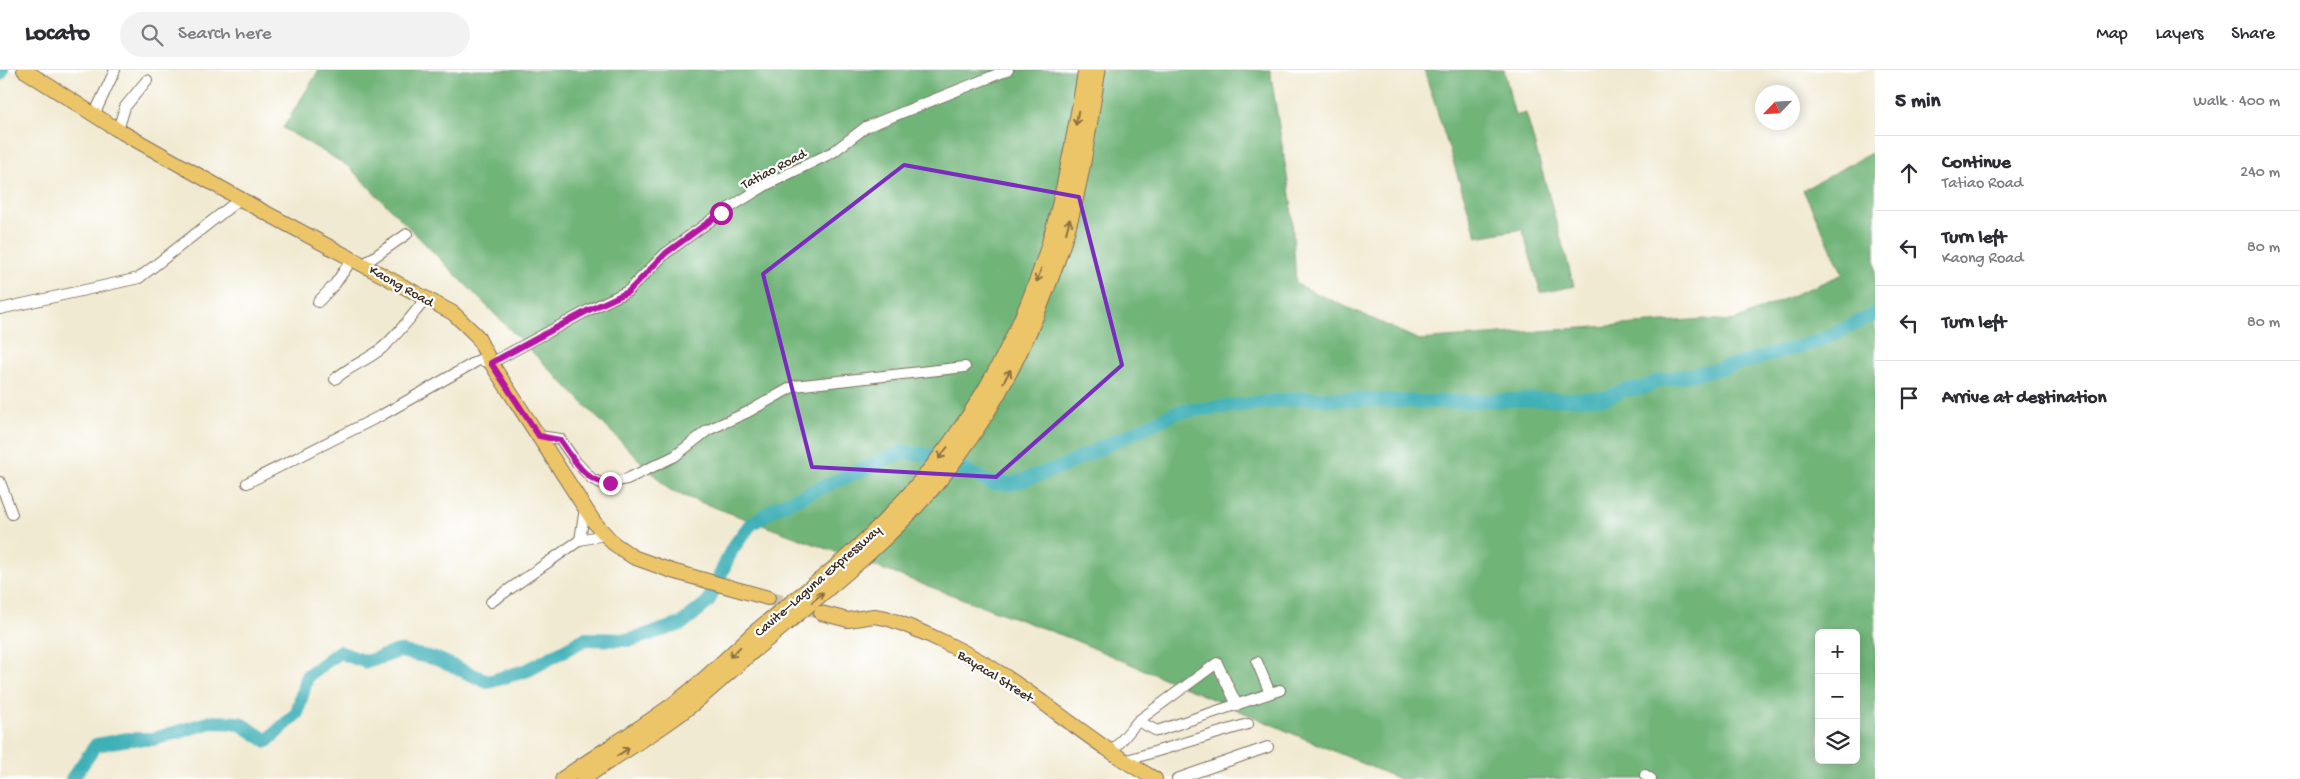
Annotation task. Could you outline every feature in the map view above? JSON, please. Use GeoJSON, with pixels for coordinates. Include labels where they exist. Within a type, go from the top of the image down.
{"type":"FeatureCollection","features":[{"type":"Feature","properties":{"kind":"highway","name":"Cavite–Laguna Expressway"},"geometry":{"type":"LineString","coordinates":[[977,416],[1017,330],[1050,243],[1064,189],[1086,70]]}},
{"type":"Feature","properties":{"kind":"highway","name":"Cavite–Laguna Expressway"},"geometry":{"type":"LineString","coordinates":[[583,779],[702,697],[762,643],[844,575],[908,504],[943,454],[977,416],[1013,366],[1042,303],[1062,248],[1077,192],[1098,70]]}},
{"type":"Feature","properties":{"kind":"highway","name":"Cavite–Laguna Expressway"},"geometry":{"type":"LineString","coordinates":[[563,779],[693,689],[754,634],[844,560],[908,504]]}},
{"type":"Feature","properties":{"kind":"main road","name":"Kaong Road"},"geometry":{"type":"LineString","coordinates":[[24,70],[118,130],[453,313],[477,336],[491,363],[604,535],[633,556],[701,579],[768,598]]}},
{"type":"Feature","properties":{"kind":"main road","name":"Bayacal Street"},"geometry":{"type":"LineString","coordinates":[[821,613],[848,620],[874,616],[886,618],[955,649],[1002,675],[1124,761],[1155,779]]}},
{"type":"Feature","properties":{"kind":"street"},"geometry":{"type":"LineString","coordinates":[[94,115],[115,70]]}},
{"type":"Feature","properties":{"kind":"street","name":"Tatiao Road"},"geometry":{"type":"LineString","coordinates":[[491,363],[589,310],[628,292],[666,253],[721,213],[766,185],[833,152],[866,127],[1008,70]]}},
{"type":"Feature","properties":{"kind":"street"},"geometry":{"type":"LineString","coordinates":[[118,130],[125,107],[147,80]]}},
{"type":"Feature","properties":{"kind":"street"},"geometry":{"type":"LineString","coordinates":[[0,309],[139,278],[240,198]]}},
{"type":"Feature","properties":{"kind":"street"},"geometry":{"type":"LineString","coordinates":[[318,302],[358,261],[407,234]]}},
{"type":"Feature","properties":{"kind":"street"},"geometry":{"type":"LineString","coordinates":[[335,379],[349,367],[369,358],[383,348],[426,299]]}},
{"type":"Feature","properties":{"kind":"street"},"geometry":{"type":"LineString","coordinates":[[247,483],[382,415],[466,366],[479,360],[491,363]]}},
{"type":"Feature","properties":{"kind":"street"},"geometry":{"type":"LineString","coordinates":[[539,436],[560,440],[576,462],[592,479],[601,484],[610,483],[627,479],[675,456],[708,430],[748,412],[794,386],[965,367]]}},
{"type":"Feature","properties":{"kind":"street"},"geometry":{"type":"LineString","coordinates":[[0,482],[12,514]]}},
{"type":"Feature","properties":{"kind":"street"},"geometry":{"type":"LineString","coordinates":[[580,540],[585,508]]}},
{"type":"Feature","properties":{"kind":"street"},"geometry":{"type":"LineString","coordinates":[[491,602],[580,540],[604,535]]}},
{"type":"Feature","properties":{"kind":"street"},"geometry":{"type":"LineString","coordinates":[[1138,721],[1157,732],[1275,691],[1257,662]]}},
{"type":"Feature","properties":{"kind":"street"},"geometry":{"type":"LineString","coordinates":[[1111,752],[1138,721],[1218,663],[1237,705]]}},
{"type":"Feature","properties":{"kind":"street"},"geometry":{"type":"LineString","coordinates":[[1124,761],[1248,724]]}},
{"type":"Feature","properties":{"kind":"street"},"geometry":{"type":"LineString","coordinates":[[1177,779],[1268,747]]}},
{"type":"Feature","properties":{"kind":"highlighted area"},"geometry":{"type":"Polygon","coordinates":[[[904,165],[1079,197],[1122,365],[996,477],[812,467],[763,274],[904,165]]]}},
{"type":"Feature","properties":{"kind":"green space"},"geometry":{"type":"Polygon","coordinates":[[[319,70],[1270,70],[1291,201],[1296,284],[1419,340],[1704,319],[1733,321],[1843,274],[1803,190],[1875,151],[1875,779],[1399,779],[1072,639],[670,491],[348,166],[283,128],[319,70]]]}},
{"type":"Feature","properties":{"kind":"green space"},"geometry":{"type":"Polygon","coordinates":[[[1424,70],[1504,70],[1515,116],[1526,113],[1574,286],[1541,293],[1522,229],[1477,237],[1424,70]]]}},
{"type":"Feature","properties":{"kind":"waterway"},"geometry":{"type":"LineString","coordinates":[[0,74],[2,70]]}},
{"type":"Feature","properties":{"kind":"waterway"},"geometry":{"type":"LineString","coordinates":[[72,779],[96,745],[128,739],[154,739],[211,722],[239,723],[267,741],[297,713],[307,676],[339,652],[366,662],[399,651],[437,659],[488,682],[528,670],[585,639],[630,640],[681,624],[708,602],[732,549],[750,525],[777,507],[903,452],[933,456],[991,483],[1011,484],[1061,467],[1177,412],[1304,398],[1426,402],[1607,398],[1624,390],[1643,388],[1658,381],[1719,369],[1819,341],[1875,314]]}},
{"type":"Feature","properties":{"kind":"tunnel"},"geometry":{"type":"LineString","coordinates":[[768,598],[821,613]]}},
{"type":"Feature","properties":{"kind":"route"},"geometry":{"type":"LineString","coordinates":[[610,483],[601,484],[592,479],[576,462],[560,440],[539,436],[491,363],[589,310],[628,292],[666,253],[721,213]]}}]}
